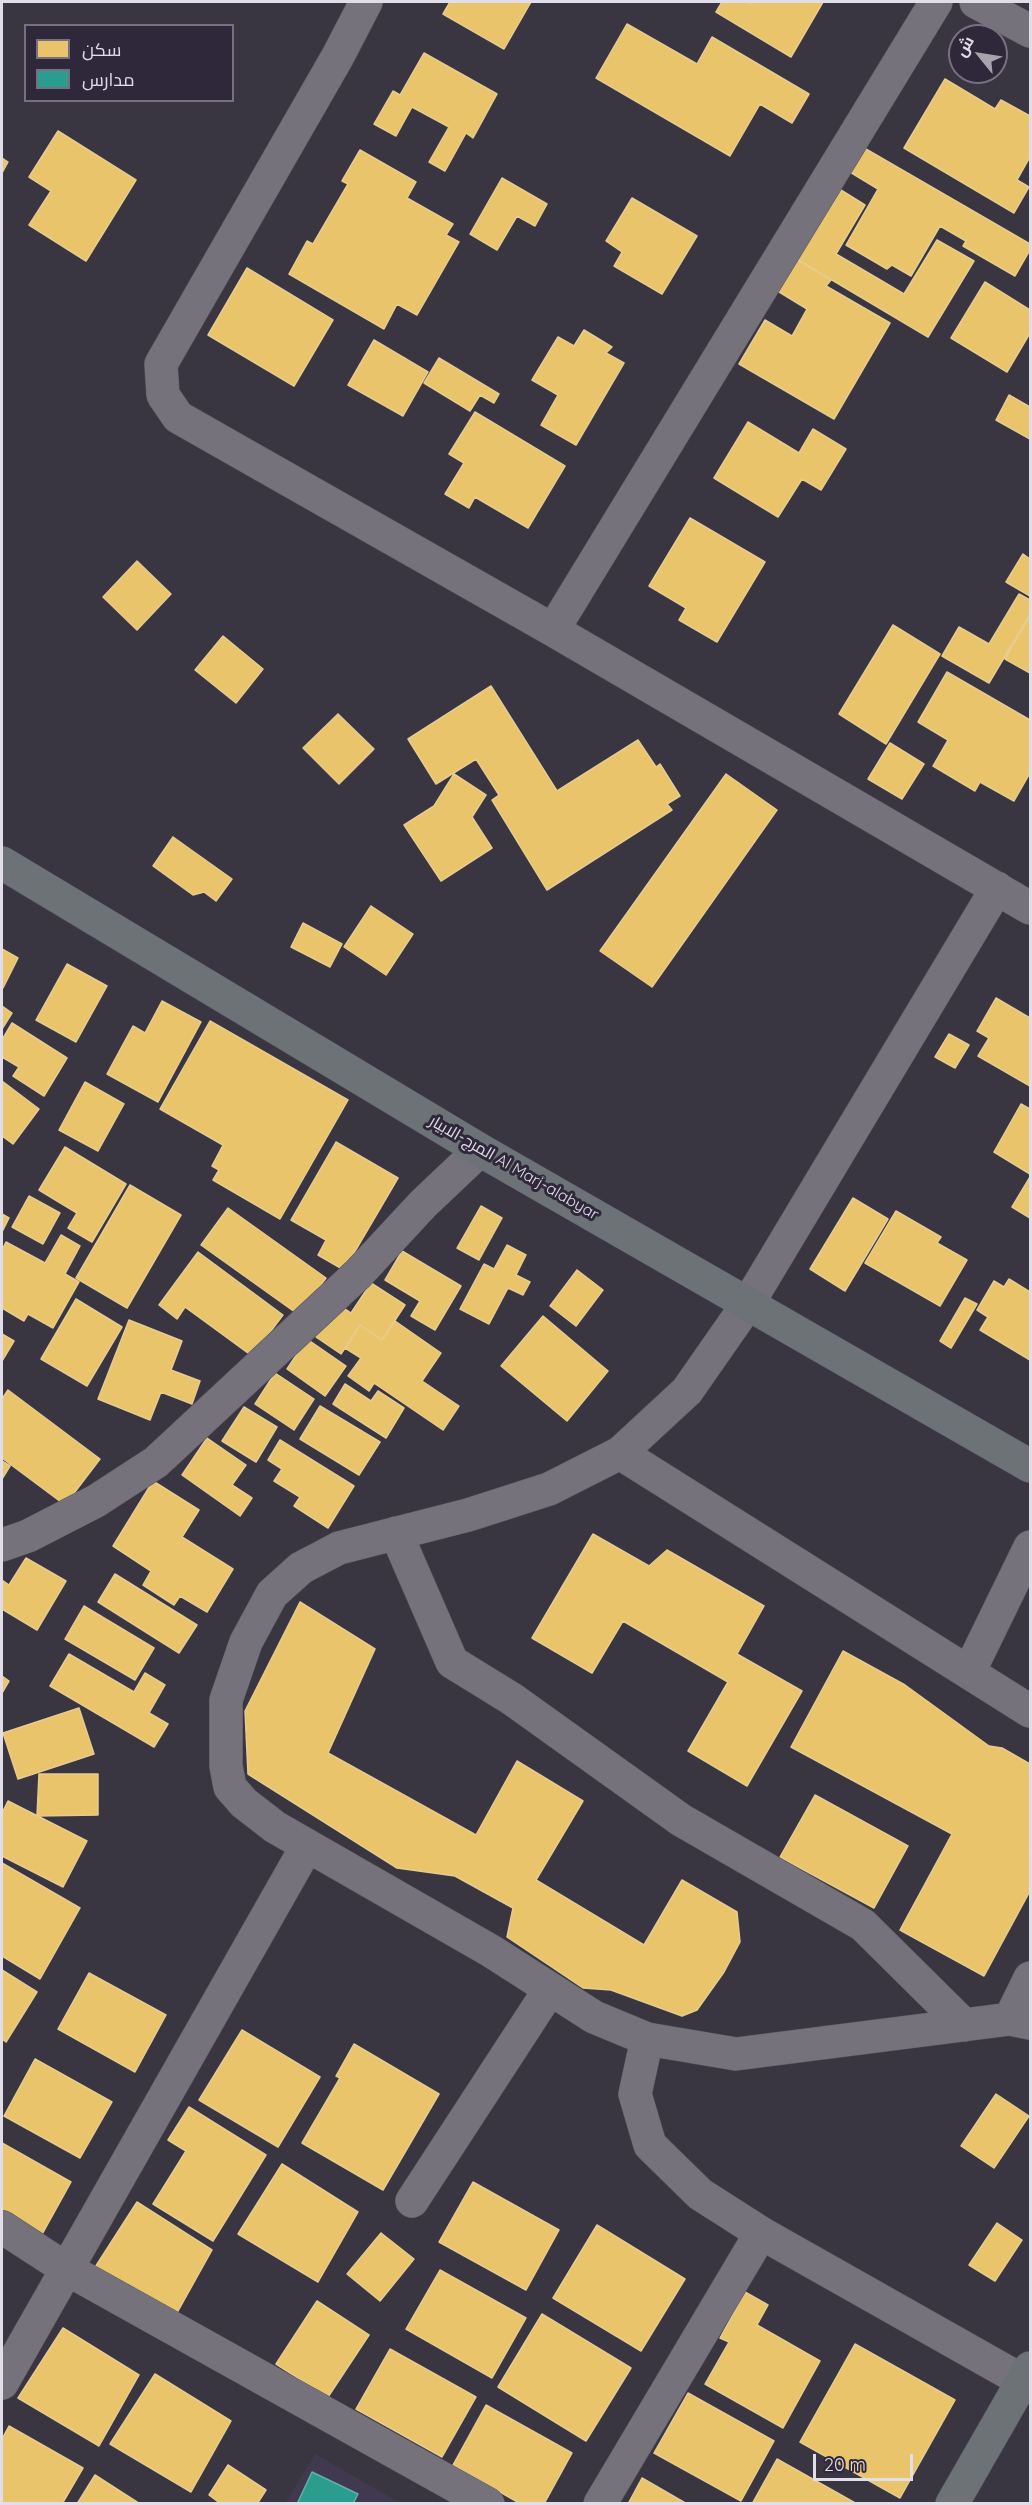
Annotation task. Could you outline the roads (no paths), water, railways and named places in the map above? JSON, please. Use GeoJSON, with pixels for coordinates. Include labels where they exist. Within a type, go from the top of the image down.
{"type":"FeatureCollection","features":[{"type":"Feature","properties":{"kind":"main road","name":"المرج-الابيار Al Marj-alabyar"},"geometry":{"type":"LineString","coordinates":[[2,863],[480,1150],[749,1302],[1030,1466]]}},
{"type":"Feature","properties":{"kind":"main road"},"geometry":{"type":"LineString","coordinates":[[952,2504],[1027,2375]]}},
{"type":"Feature","properties":{"kind":"street"},"geometry":{"type":"LineString","coordinates":[[366,2],[332,66],[161,364],[163,395],[178,417],[553,630],[1030,908]]}},
{"type":"Feature","properties":{"kind":"street"},"geometry":{"type":"LineString","coordinates":[[553,630],[936,2]]}},
{"type":"Feature","properties":{"kind":"street"},"geometry":{"type":"LineString","coordinates":[[976,2],[1030,31]]}},
{"type":"Feature","properties":{"kind":"street"},"geometry":{"type":"LineString","coordinates":[[997,888],[749,1302],[687,1391],[620,1453],[549,1489],[468,1515],[339,1548],[301,1568],[272,1594],[246,1642],[226,1700],[226,1766],[230,1787],[244,1803],[307,1846],[491,1951],[594,2017],[647,2039],[736,2054],[964,2025],[1020,2021],[1030,1978]]}},
{"type":"Feature","properties":{"kind":"street"},"geometry":{"type":"LineString","coordinates":[[2,1545],[28,1536],[96,1501],[156,1462],[358,1274],[423,1204],[480,1150]]}},
{"type":"Feature","properties":{"kind":"street"},"geometry":{"type":"LineString","coordinates":[[620,1453],[1030,1711]]}},
{"type":"Feature","properties":{"kind":"street"},"geometry":{"type":"LineString","coordinates":[[396,1533],[452,1662],[512,1699],[681,1820],[863,1925],[964,2025]]}},
{"type":"Feature","properties":{"kind":"street"},"geometry":{"type":"LineString","coordinates":[[969,1672],[1030,1547]]}},
{"type":"Feature","properties":{"kind":"street"},"geometry":{"type":"LineString","coordinates":[[2,2383],[65,2268],[307,1846]]}},
{"type":"Feature","properties":{"kind":"street"},"geometry":{"type":"LineString","coordinates":[[412,2201],[550,1989]]}},
{"type":"Feature","properties":{"kind":"street"},"geometry":{"type":"LineString","coordinates":[[647,2039],[635,2094],[650,2145],[700,2194],[761,2233],[1027,2375]]}},
{"type":"Feature","properties":{"kind":"street"},"geometry":{"type":"LineString","coordinates":[[2,2227],[65,2268],[488,2504]]}},
{"type":"Feature","properties":{"kind":"street"},"geometry":{"type":"LineString","coordinates":[[600,2504],[761,2233]]}}]}
